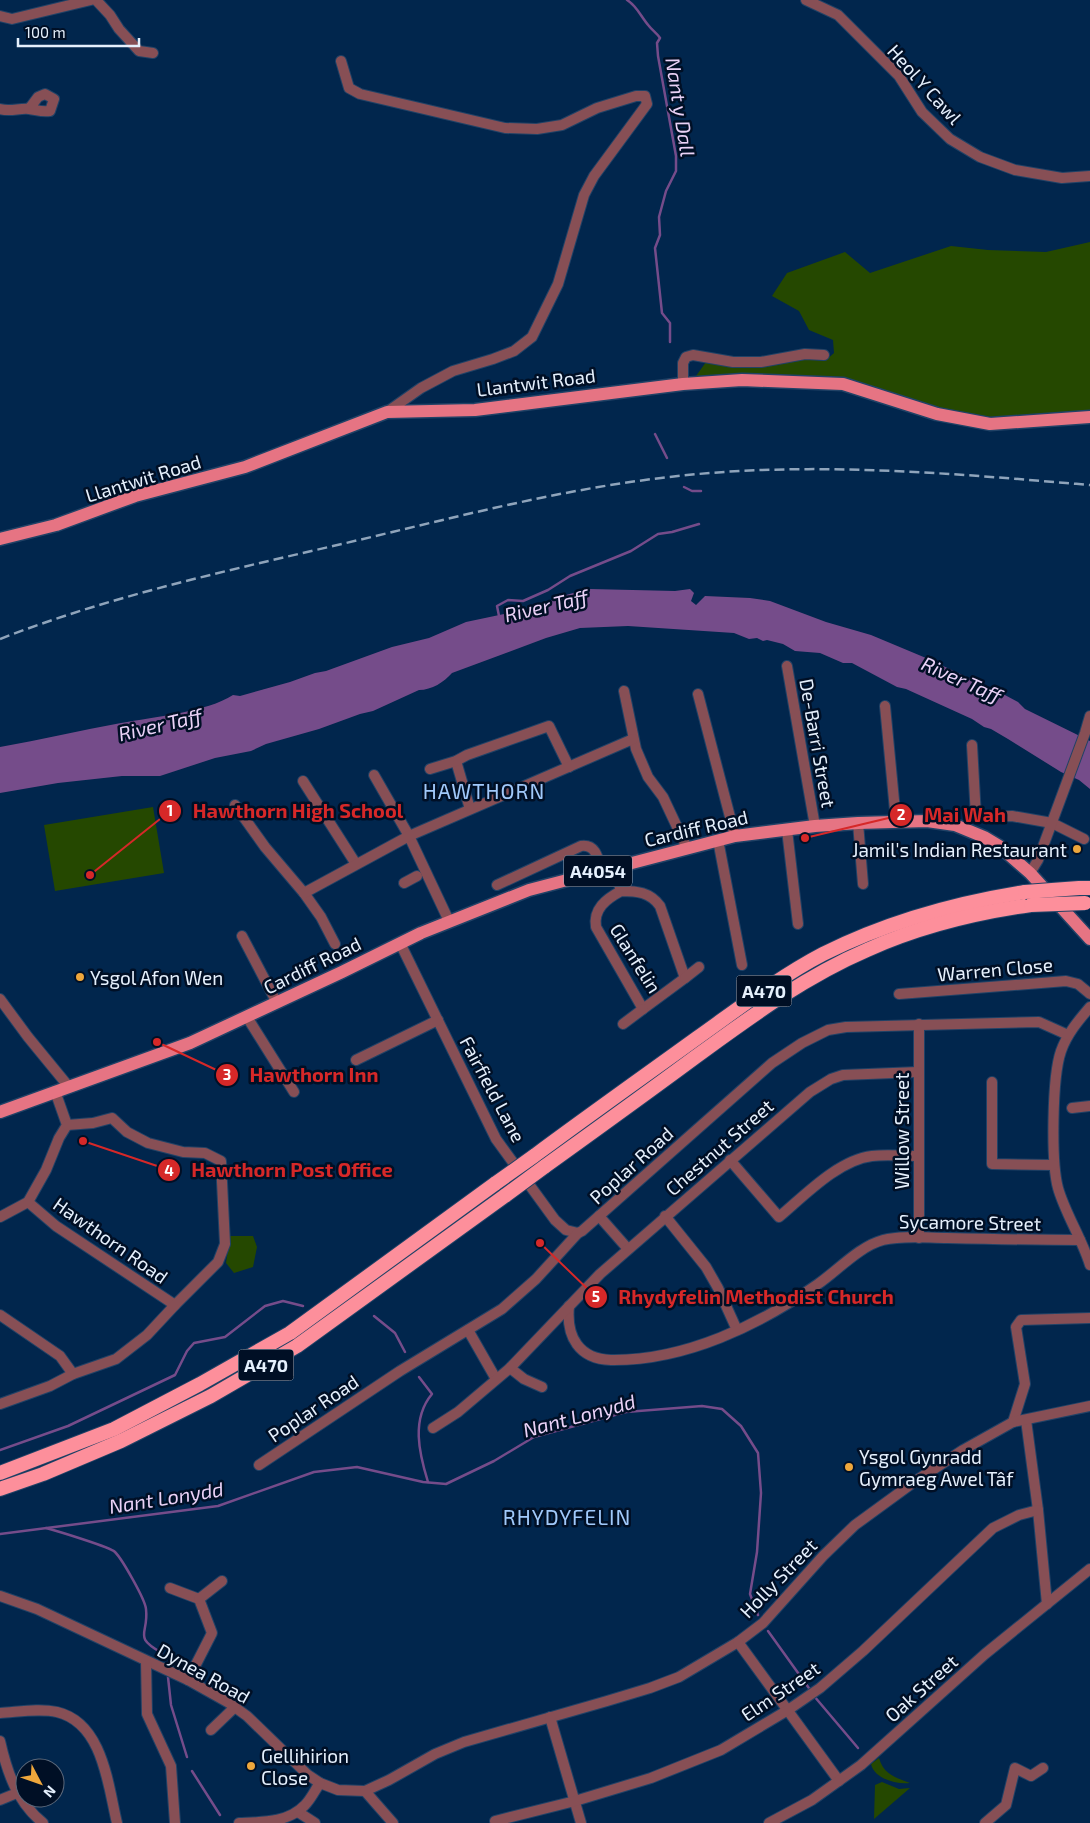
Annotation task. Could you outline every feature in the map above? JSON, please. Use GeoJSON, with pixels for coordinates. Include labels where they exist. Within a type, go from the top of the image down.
{"type":"FeatureCollection","features":[{"type":"Feature","properties":{"kind":"highway","name":"A470"},"geometry":{"type":"LineString","coordinates":[[0,1473],[114,1430],[290,1333],[724,1018],[783,978],[822,955],[885,927],[942,908],[1025,892],[1084,888]]}},
{"type":"Feature","properties":{"kind":"highway","name":"A470"},"geometry":{"type":"LineString","coordinates":[[0,1489],[121,1442],[211,1396],[298,1346],[744,1022],[795,988],[836,964],[898,937],[945,921],[992,911],[1031,906],[1087,903]]}},
{"type":"Feature","properties":{"kind":"main road","name":"Llantwit Road"},"geometry":{"type":"LineString","coordinates":[[0,539],[56,525],[135,496],[245,467],[387,412],[475,410],[683,384],[742,380],[843,384],[936,414],[990,424],[1090,417]]}},
{"type":"Feature","properties":{"kind":"main road","name":"Cardiff Road"},"geometry":{"type":"LineString","coordinates":[[69,1087],[190,1043],[448,921],[529,890],[735,836],[815,826],[896,821],[927,821],[955,825],[984,836],[999,846],[1030,873],[1090,939]]}},
{"type":"Feature","properties":{"kind":"main road","name":"A4054"},"geometry":{"type":"LineString","coordinates":[[0,1112],[69,1087]]}},
{"type":"Feature","properties":{"kind":"street"},"geometry":{"type":"LineString","coordinates":[[0,16],[12,19],[91,0]]}},
{"type":"Feature","properties":{"kind":"street"},"geometry":{"type":"LineString","coordinates":[[96,0],[139,51],[153,53]]}},
{"type":"Feature","properties":{"kind":"street","name":"Heol Y Cawl"},"geometry":{"type":"LineString","coordinates":[[806,0],[838,15],[899,76],[922,112],[950,139],[980,157],[1015,170],[1062,178],[1090,176]]}},
{"type":"Feature","properties":{"kind":"street"},"geometry":{"type":"LineString","coordinates":[[341,61],[349,88],[360,94],[505,128],[537,128],[562,125],[597,108],[636,96],[645,96],[647,104],[594,176],[584,195],[558,284],[532,338],[514,351],[453,370],[421,388],[387,412]]}},
{"type":"Feature","properties":{"kind":"street"},"geometry":{"type":"LineString","coordinates":[[0,108],[8,111],[29,109]]}},
{"type":"Feature","properties":{"kind":"street"},"geometry":{"type":"LineString","coordinates":[[683,384],[683,363],[686,357],[693,355],[733,362],[761,362],[805,354],[824,355]]}},
{"type":"Feature","properties":{"kind":"street","name":"De-Barri Street"},"geometry":{"type":"LineString","coordinates":[[787,666],[815,826]]}},
{"type":"Feature","properties":{"kind":"street"},"geometry":{"type":"LineString","coordinates":[[624,691],[633,739],[648,777],[663,797],[687,848]]}},
{"type":"Feature","properties":{"kind":"street"},"geometry":{"type":"LineString","coordinates":[[698,694],[735,836]]}},
{"type":"Feature","properties":{"kind":"street"},"geometry":{"type":"LineString","coordinates":[[885,706],[896,821]]}},
{"type":"Feature","properties":{"kind":"street"},"geometry":{"type":"LineString","coordinates":[[1030,873],[1038,860],[1090,716]]}},
{"type":"Feature","properties":{"kind":"street"},"geometry":{"type":"LineString","coordinates":[[430,769],[549,726],[569,767]]}},
{"type":"Feature","properties":{"kind":"street"},"geometry":{"type":"LineString","coordinates":[[304,893],[409,836],[633,739]]}},
{"type":"Feature","properties":{"kind":"street"},"geometry":{"type":"LineString","coordinates":[[972,745],[976,817],[1012,816],[1052,823],[1084,839]]}},
{"type":"Feature","properties":{"kind":"street"},"geometry":{"type":"LineString","coordinates":[[456,761],[470,809]]}},
{"type":"Feature","properties":{"kind":"street"},"geometry":{"type":"LineString","coordinates":[[374,774],[409,836],[422,874],[448,921]]}},
{"type":"Feature","properties":{"kind":"street"},"geometry":{"type":"LineString","coordinates":[[303,780],[356,864]]}},
{"type":"Feature","properties":{"kind":"street"},"geometry":{"type":"LineString","coordinates":[[235,805],[265,847],[296,881],[321,917],[335,944]]}},
{"type":"Feature","properties":{"kind":"street"},"geometry":{"type":"LineString","coordinates":[[858,823],[863,884]]}},
{"type":"Feature","properties":{"kind":"street"},"geometry":{"type":"LineString","coordinates":[[786,830],[798,924]]}},
{"type":"Feature","properties":{"kind":"street"},"geometry":{"type":"LineString","coordinates":[[718,840],[742,965]]}},
{"type":"Feature","properties":{"kind":"street"},"geometry":{"type":"LineString","coordinates":[[496,886],[581,846],[587,845],[592,848],[608,868],[621,891]]}},
{"type":"Feature","properties":{"kind":"street"},"geometry":{"type":"LineString","coordinates":[[404,883],[422,874]]}},
{"type":"Feature","properties":{"kind":"street","name":"Glanfelin"},"geometry":{"type":"LineString","coordinates":[[621,891],[645,893],[656,900],[660,906],[685,978],[643,1009],[596,928],[596,915],[603,902],[621,891]]}},
{"type":"Feature","properties":{"kind":"street"},"geometry":{"type":"LineString","coordinates":[[242,936],[277,1003]]}},
{"type":"Feature","properties":{"kind":"street","name":"Fairfield Lane"},"geometry":{"type":"LineString","coordinates":[[400,943],[496,1139],[555,1220],[566,1230],[578,1233]]}},
{"type":"Feature","properties":{"kind":"street"},"geometry":{"type":"LineString","coordinates":[[685,978],[699,967]]}},
{"type":"Feature","properties":{"kind":"street","name":"Warren Close"},"geometry":{"type":"LineString","coordinates":[[899,994],[1066,981],[1078,984],[1090,994]]}},
{"type":"Feature","properties":{"kind":"street"},"geometry":{"type":"LineString","coordinates":[[0,999],[69,1087]]}},
{"type":"Feature","properties":{"kind":"street"},"geometry":{"type":"LineString","coordinates":[[623,1024],[643,1009]]}},
{"type":"Feature","properties":{"kind":"street"},"geometry":{"type":"LineString","coordinates":[[1089,1009],[1068,1035],[1060,1054],[1056,1082],[1054,1165],[1058,1188],[1090,1265]]}},
{"type":"Feature","properties":{"kind":"street"},"geometry":{"type":"LineString","coordinates":[[247,1017],[294,1092]]}},
{"type":"Feature","properties":{"kind":"street"},"geometry":{"type":"LineString","coordinates":[[356,1060],[438,1020]]}},
{"type":"Feature","properties":{"kind":"street","name":"Poplar Road"},"geometry":{"type":"LineString","coordinates":[[260,1465],[400,1371],[515,1299],[578,1233],[772,1063],[802,1042],[828,1030],[919,1024],[1039,1022],[1068,1035]]}},
{"type":"Feature","properties":{"kind":"street","name":"Willow Street"},"geometry":{"type":"LineString","coordinates":[[918,1238],[919,1024]]}},
{"type":"Feature","properties":{"kind":"street","name":"Chestnut Street"},"geometry":{"type":"LineString","coordinates":[[432,1428],[458,1412],[510,1368],[600,1274],[810,1092],[831,1079],[844,1075],[918,1072]]}},
{"type":"Feature","properties":{"kind":"street"},"geometry":{"type":"LineString","coordinates":[[992,1082],[992,1164],[1054,1165]]}},
{"type":"Feature","properties":{"kind":"street"},"geometry":{"type":"LineString","coordinates":[[0,1217],[28,1202],[46,1170],[59,1138],[67,1125],[56,1091]]}},
{"type":"Feature","properties":{"kind":"street"},"geometry":{"type":"LineString","coordinates":[[1072,1108],[1090,1106]]}},
{"type":"Feature","properties":{"kind":"street"},"geometry":{"type":"LineString","coordinates":[[0,1404],[50,1386],[73,1374],[116,1359],[129,1351],[147,1336],[218,1262],[225,1244],[221,1161],[205,1153],[183,1152],[148,1143],[127,1132],[112,1118],[93,1123],[67,1125]]}},
{"type":"Feature","properties":{"kind":"street"},"geometry":{"type":"LineString","coordinates":[[730,1160],[778,1216],[825,1178],[854,1161],[871,1156],[918,1156]]}},
{"type":"Feature","properties":{"kind":"street","name":"Hawthorn Road"},"geometry":{"type":"LineString","coordinates":[[28,1202],[56,1226],[175,1306]]}},
{"type":"Feature","properties":{"kind":"street"},"geometry":{"type":"LineString","coordinates":[[599,1216],[628,1249]]}},
{"type":"Feature","properties":{"kind":"street"},"geometry":{"type":"LineString","coordinates":[[665,1216],[706,1267],[737,1330]]}},
{"type":"Feature","properties":{"kind":"street","name":"Sycamore Street"},"geometry":{"type":"LineString","coordinates":[[569,1306],[569,1327],[578,1346],[586,1353],[601,1360],[636,1360],[692,1347],[737,1330],[785,1306],[834,1273],[870,1245],[891,1238],[1080,1240]]}},
{"type":"Feature","properties":{"kind":"street"},"geometry":{"type":"LineString","coordinates":[[0,1315],[60,1356],[73,1374]]}},
{"type":"Feature","properties":{"kind":"street"},"geometry":{"type":"LineString","coordinates":[[1013,1422],[1025,1384],[1016,1327],[1021,1320],[1090,1318]]}},
{"type":"Feature","properties":{"kind":"street"},"geometry":{"type":"LineString","coordinates":[[468,1330],[496,1379]]}},
{"type":"Feature","properties":{"kind":"street"},"geometry":{"type":"LineString","coordinates":[[510,1368],[524,1379],[542,1387]]}},
{"type":"Feature","properties":{"kind":"street","name":"Holly Street"},"geometry":{"type":"LineString","coordinates":[[365,1791],[435,1754],[464,1742],[633,1693],[671,1680],[710,1660],[763,1623],[823,1556],[855,1525],[914,1482],[963,1450],[1013,1422],[1090,1406]]}},
{"type":"Feature","properties":{"kind":"street"},"geometry":{"type":"LineString","coordinates":[[1026,1420],[1038,1510],[1047,1604]]}},
{"type":"Feature","properties":{"kind":"street","name":"Elm Street"},"geometry":{"type":"LineString","coordinates":[[495,1821],[575,1802],[651,1778],[721,1750],[788,1710],[820,1688],[863,1651],[993,1528],[1018,1515],[1038,1510]]}},
{"type":"Feature","properties":{"kind":"street","name":"Oak Street"},"geometry":{"type":"LineString","coordinates":[[769,1823],[798,1808],[839,1781],[880,1748],[919,1711],[985,1654],[1090,1569]]}},
{"type":"Feature","properties":{"kind":"street"},"geometry":{"type":"LineString","coordinates":[[199,1599],[222,1581]]}},
{"type":"Feature","properties":{"kind":"street"},"geometry":{"type":"LineString","coordinates":[[170,1588],[199,1599],[212,1633],[188,1680]]}},
{"type":"Feature","properties":{"kind":"street","name":"Dynea Road"},"geometry":{"type":"LineString","coordinates":[[1,1598],[37,1609],[188,1680],[234,1707],[258,1726],[308,1775],[320,1783],[338,1790],[365,1791]]}},
{"type":"Feature","properties":{"kind":"street"},"geometry":{"type":"LineString","coordinates":[[738,1642],[839,1781]]}},
{"type":"Feature","properties":{"kind":"street"},"geometry":{"type":"LineString","coordinates":[[146,1661],[148,1714],[171,1766],[175,1823]]}},
{"type":"Feature","properties":{"kind":"street"},"geometry":{"type":"LineString","coordinates":[[211,1730],[234,1707]]}},
{"type":"Feature","properties":{"kind":"street"},"geometry":{"type":"LineString","coordinates":[[0,1713],[43,1710],[67,1715],[79,1722],[88,1732],[97,1748],[105,1772],[117,1823]]}},
{"type":"Feature","properties":{"kind":"street"},"geometry":{"type":"LineString","coordinates":[[550,1717],[580,1823]]}},
{"type":"Feature","properties":{"kind":"street"},"geometry":{"type":"LineString","coordinates":[[0,1741],[15,1788]]}},
{"type":"Feature","properties":{"kind":"street"},"geometry":{"type":"LineString","coordinates":[[985,1823],[1006,1805],[1015,1768],[1031,1776],[1043,1768]]}},
{"type":"Feature","properties":{"kind":"street"},"geometry":{"type":"LineString","coordinates":[[239,1823],[277,1823],[298,1812],[320,1783]]}},
{"type":"Feature","properties":{"kind":"street"},"geometry":{"type":"LineString","coordinates":[[365,1791],[392,1823]]}},
{"type":"Feature","properties":{"kind":"street"},"geometry":{"type":"LineString","coordinates":[[0,1800],[15,1794]]}},
{"type":"Feature","properties":{"kind":"street"},"geometry":{"type":"LineString","coordinates":[[30,1808],[44,1823]]}},
{"type":"Feature","properties":{"kind":"street"},"geometry":{"type":"LineString","coordinates":[[298,1812],[315,1823]]}},
{"type":"Feature","properties":{"kind":"green space"},"geometry":{"type":"Polygon","coordinates":[[[1090,242],[1090,411],[991,417],[942,409],[844,379],[696,376],[706,362],[805,359],[825,361],[834,353],[833,340],[809,330],[799,311],[772,296],[787,273],[845,252],[870,273],[951,246],[988,250],[1046,252],[1090,242]]]}},
{"type":"Feature","properties":{"kind":"green space"},"geometry":{"type":"Polygon","coordinates":[[[153,807],[164,873],[55,891],[44,825],[153,807]]]}},
{"type":"Feature","properties":{"kind":"green space"},"geometry":{"type":"Polygon","coordinates":[[[230,1236],[253,1236],[257,1247],[253,1267],[234,1273],[226,1263],[230,1236]]]}},
{"type":"Feature","properties":{"kind":"green space"},"geometry":{"type":"Polygon","coordinates":[[[879,1758],[887,1772],[910,1783],[893,1782],[877,1774],[871,1764],[879,1758]]]}},
{"type":"Feature","properties":{"kind":"green space"},"geometry":{"type":"Polygon","coordinates":[[[882,1782],[899,1789],[910,1788],[874,1819],[875,1785],[882,1782]]]}},
{"type":"Feature","properties":{"kind":"water","name":"River Taff"},"geometry":{"type":"Polygon","coordinates":[[[590,589],[675,591],[690,589],[694,593],[691,601],[696,605],[705,596],[770,601],[826,622],[871,635],[1003,694],[1018,702],[1025,709],[1090,741],[1090,789],[1079,780],[1061,772],[991,729],[906,689],[897,687],[852,663],[843,663],[820,653],[795,651],[783,644],[767,640],[763,641],[757,638],[749,639],[734,633],[628,626],[580,628],[546,638],[452,673],[433,687],[419,690],[373,711],[266,744],[251,751],[215,758],[160,776],[122,776],[58,783],[0,793],[0,747],[195,710],[222,701],[233,695],[240,696],[290,682],[392,647],[429,638],[466,622],[504,614],[512,617],[516,613],[529,614],[541,605],[566,595],[590,589]]]}},
{"type":"Feature","properties":{"kind":"waterway","name":"Nant y Dall"},"geometry":{"type":"LineString","coordinates":[[627,0],[634,5],[646,23],[660,38],[657,43],[658,56],[676,156],[676,171],[666,191],[659,217],[660,235],[655,248],[662,313],[670,323],[670,342]]}},
{"type":"Feature","properties":{"kind":"waterway"},"geometry":{"type":"LineString","coordinates":[[655,434],[667,458]]}},
{"type":"Feature","properties":{"kind":"waterway"},"geometry":{"type":"LineString","coordinates":[[684,487],[692,491],[701,491]]}},
{"type":"Feature","properties":{"kind":"waterway","name":"River Taff"},"geometry":{"type":"LineString","coordinates":[[499,616],[497,606],[508,600],[523,601],[548,590],[570,576],[631,551],[658,534],[699,524]]}},
{"type":"Feature","properties":{"kind":"waterway"},"geometry":{"type":"LineString","coordinates":[[0,1450],[68,1426],[175,1375],[187,1351],[194,1343],[225,1337],[265,1306],[283,1301],[303,1306]]}},
{"type":"Feature","properties":{"kind":"waterway"},"geometry":{"type":"LineString","coordinates":[[374,1316],[395,1333],[405,1352]]}},
{"type":"Feature","properties":{"kind":"waterway"},"geometry":{"type":"LineString","coordinates":[[419,1377],[432,1394],[425,1404],[419,1425],[420,1448],[428,1482]]}},
{"type":"Feature","properties":{"kind":"waterway","name":"Nant Lonydd"},"geometry":{"type":"LineString","coordinates":[[0,1534],[218,1506],[314,1472],[357,1467],[423,1482],[446,1484],[494,1461],[534,1437],[626,1412],[702,1406],[722,1409],[741,1426],[758,1453],[761,1493],[757,1552],[750,1594],[758,1615]]}},
{"type":"Feature","properties":{"kind":"waterway"},"geometry":{"type":"LineString","coordinates":[[46,1528],[94,1543],[115,1552],[133,1579],[145,1604],[144,1634],[147,1643],[162,1653]]}},
{"type":"Feature","properties":{"kind":"waterway","name":"Nant Lonydd"},"geometry":{"type":"LineString","coordinates":[[768,1631],[811,1691]]}},
{"type":"Feature","properties":{"kind":"waterway"},"geometry":{"type":"LineString","coordinates":[[168,1677],[171,1705],[187,1757]]}},
{"type":"Feature","properties":{"kind":"waterway","name":"Nant Lonydd"},"geometry":{"type":"LineString","coordinates":[[814,1696],[858,1748]]}},
{"type":"Feature","properties":{"kind":"waterway"},"geometry":{"type":"LineString","coordinates":[[192,1771],[220,1815]]}},
{"type":"Feature","properties":{"kind":"railway"},"geometry":{"type":"LineString","coordinates":[[0,639],[82,610],[165,586],[537,499],[661,478],[768,470],[822,469],[983,476],[1090,485]]}},
{"type":"Feature","properties":{"kind":"place","name":"Mai Wah"},"geometry":{"type":"Point","coordinates":[805,838]}},
{"type":"Feature","properties":{"kind":"place","name":"Jamil's Indian Restaurant"},"geometry":{"type":"Point","coordinates":[1077,849]}},
{"type":"Feature","properties":{"kind":"place","name":"Hawthorn High School"},"geometry":{"type":"Point","coordinates":[90,875]}},
{"type":"Feature","properties":{"kind":"place","name":"Ysgol Afon Wen"},"geometry":{"type":"Point","coordinates":[80,977]}},
{"type":"Feature","properties":{"kind":"place","name":"Hawthorn Inn"},"geometry":{"type":"Point","coordinates":[157,1042]}},
{"type":"Feature","properties":{"kind":"place","name":"Hawthorn Post Office"},"geometry":{"type":"Point","coordinates":[83,1141]}},
{"type":"Feature","properties":{"kind":"place","name":"Rhydyfelin Methodist Church"},"geometry":{"type":"Point","coordinates":[540,1243]}},
{"type":"Feature","properties":{"kind":"place","name":"Ysgol Gynradd Gymraeg Awel Tâf"},"geometry":{"type":"Point","coordinates":[849,1467]}},
{"type":"Feature","properties":{"kind":"place","name":"Gellihirion Close"},"geometry":{"type":"Point","coordinates":[251,1766]}},
{"type":"Feature","properties":{"kind":"district","name":"HAWTHORN"},"geometry":{"type":"Point","coordinates":[484,790]}},
{"type":"Feature","properties":{"kind":"district","name":"RHYDYFELIN"},"geometry":{"type":"Point","coordinates":[567,1516]}}]}
